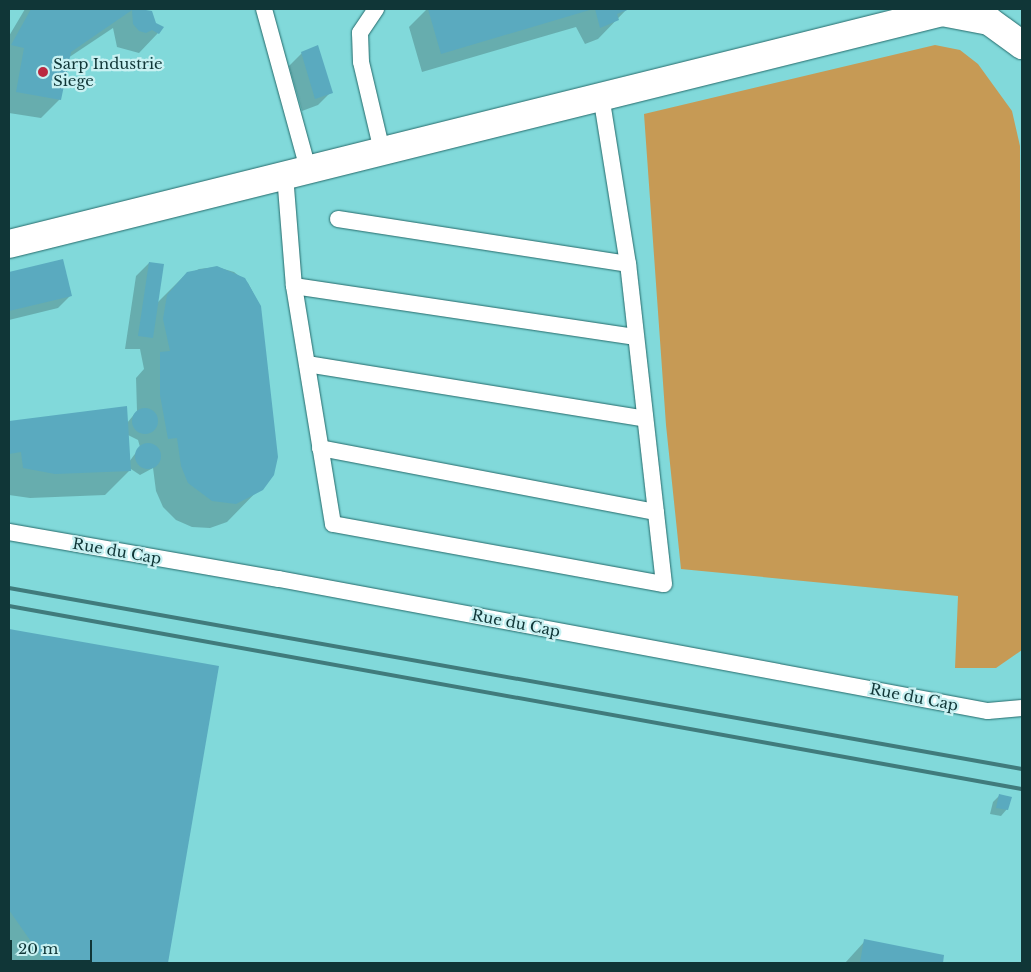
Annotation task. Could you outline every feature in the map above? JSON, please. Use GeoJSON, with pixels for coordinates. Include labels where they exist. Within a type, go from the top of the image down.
{"type":"FeatureCollection","features":[{"type":"Feature","properties":{"kind":"street"},"geometry":{"type":"LineString","coordinates":[[9,244],[942,12],[989,21],[1022,45]]}},
{"type":"Feature","properties":{"kind":"lane"},"geometry":{"type":"LineString","coordinates":[[264,9],[296,172],[294,286],[333,524],[664,584],[628,264],[602,96]]}},
{"type":"Feature","properties":{"kind":"lane"},"geometry":{"type":"LineString","coordinates":[[376,9],[360,33],[361,62],[382,151]]}},
{"type":"Feature","properties":{"kind":"lane"},"geometry":{"type":"LineString","coordinates":[[338,219],[628,264]]}},
{"type":"Feature","properties":{"kind":"lane"},"geometry":{"type":"LineString","coordinates":[[294,286],[636,337]]}},
{"type":"Feature","properties":{"kind":"lane"},"geometry":{"type":"LineString","coordinates":[[307,364],[645,419]]}},
{"type":"Feature","properties":{"kind":"lane"},"geometry":{"type":"LineString","coordinates":[[320,448],[656,512]]}},
{"type":"Feature","properties":{"kind":"lane","name":"Rue du Cap"},"geometry":{"type":"LineString","coordinates":[[9,532],[279,578],[988,711],[1022,708]]}},
{"type":"Feature","properties":{"kind":"shaded area"},"geometry":{"type":"Polygon","coordinates":[[[935,45],[960,50],[978,64],[1012,111],[1020,146],[1022,650],[996,668],[955,668],[958,596],[681,569],[666,425],[644,114],[935,45]]]}},
{"type":"Feature","properties":{"kind":"building","name":"Sarp Industrie Siege"},"geometry":{"type":"Polygon","coordinates":[[[31,9],[140,9],[152,11],[156,23],[164,27],[159,34],[152,30],[146,33],[139,31],[133,24],[132,10],[71,52],[61,100],[16,92],[24,48],[11,45],[31,9]]]}},
{"type":"Feature","properties":{"kind":"building"},"geometry":{"type":"Polygon","coordinates":[[[428,9],[593,9],[441,54],[428,9]]]}},
{"type":"Feature","properties":{"kind":"building"},"geometry":{"type":"Polygon","coordinates":[[[595,9],[630,9],[617,14],[619,20],[600,28],[595,9]]]}},
{"type":"Feature","properties":{"kind":"building"},"geometry":{"type":"Polygon","coordinates":[[[318,45],[333,93],[315,99],[301,52],[318,45]]]}},
{"type":"Feature","properties":{"kind":"building"},"geometry":{"type":"Polygon","coordinates":[[[63,259],[72,296],[9,311],[9,272],[63,259]]]}},
{"type":"Feature","properties":{"kind":"building"},"geometry":{"type":"Polygon","coordinates":[[[149,262],[164,264],[153,338],[138,336],[149,262]]]}},
{"type":"Feature","properties":{"kind":"building"},"geometry":{"type":"Polygon","coordinates":[[[217,266],[245,278],[261,306],[278,457],[274,475],[263,490],[236,504],[212,501],[188,483],[181,466],[177,438],[168,439],[160,395],[160,352],[170,351],[163,319],[167,295],[187,272],[217,266]]]}},
{"type":"Feature","properties":{"kind":"building"},"geometry":{"type":"Polygon","coordinates":[[[127,406],[131,471],[55,474],[23,468],[21,452],[9,454],[9,421],[127,406]]]}},
{"type":"Feature","properties":{"kind":"building"},"geometry":{"type":"Polygon","coordinates":[[[145,408],[155,411],[158,421],[155,431],[145,434],[135,431],[132,421],[135,411],[145,408]]]}},
{"type":"Feature","properties":{"kind":"building"},"geometry":{"type":"Polygon","coordinates":[[[148,443],[158,446],[161,456],[158,466],[148,469],[138,466],[135,456],[138,446],[148,443]]]}},
{"type":"Feature","properties":{"kind":"building"},"geometry":{"type":"Polygon","coordinates":[[[9,629],[219,666],[168,963],[46,963],[9,910],[9,629]]]}},
{"type":"Feature","properties":{"kind":"building"},"geometry":{"type":"Polygon","coordinates":[[[999,794],[1012,797],[1008,810],[996,808],[999,794]]]}},
{"type":"Feature","properties":{"kind":"building"},"geometry":{"type":"Polygon","coordinates":[[[864,939],[944,955],[943,963],[860,963],[864,939]]]}},
{"type":"Feature","properties":{"kind":"railway"},"geometry":{"type":"LineString","coordinates":[[9,588],[1022,769]]}},
{"type":"Feature","properties":{"kind":"railway"},"geometry":{"type":"LineString","coordinates":[[9,606],[1022,789]]}},
{"type":"Feature","properties":{"kind":"place","name":"Sarp Industrie Siege"},"geometry":{"type":"Point","coordinates":[43,72]}}]}
